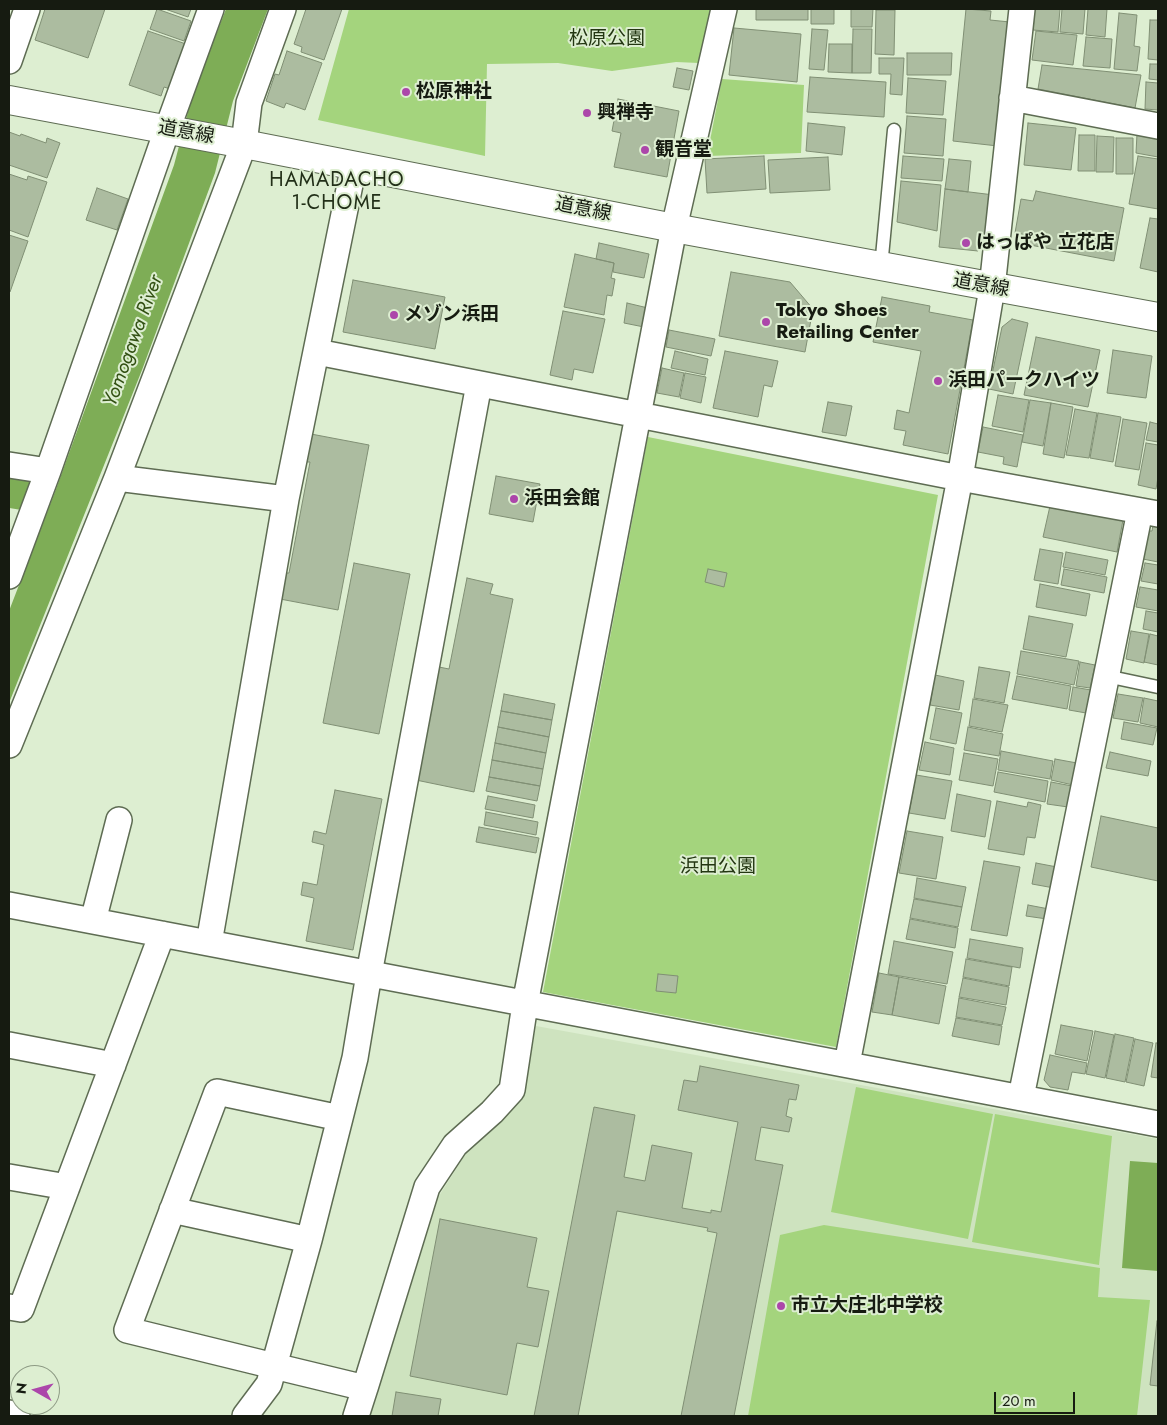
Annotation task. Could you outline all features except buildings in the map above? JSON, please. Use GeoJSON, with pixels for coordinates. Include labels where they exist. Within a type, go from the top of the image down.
{"type":"FeatureCollection","features":[{"type":"Feature","properties":{"kind":"street"},"geometry":{"type":"LineString","coordinates":[[9,61],[28,9]]}},
{"type":"Feature","properties":{"kind":"street"},"geometry":{"type":"LineString","coordinates":[[9,576],[171,131],[211,9]]}},
{"type":"Feature","properties":{"kind":"street"},"geometry":{"type":"LineString","coordinates":[[9,746],[117,478],[238,143],[249,103],[283,9]]}},
{"type":"Feature","properties":{"kind":"street"},"geometry":{"type":"LineString","coordinates":[[356,1416],[427,1187],[455,1146],[492,1112],[512,1090],[525,1004],[674,228],[724,9]]}},
{"type":"Feature","properties":{"kind":"street"},"geometry":{"type":"LineString","coordinates":[[847,1064],[960,478],[992,288],[1022,9]]}},
{"type":"Feature","properties":{"kind":"street"},"geometry":{"type":"LineString","coordinates":[[1012,98],[1158,126]]}},
{"type":"Feature","properties":{"kind":"street","name":"道意線"},"geometry":{"type":"LineString","coordinates":[[9,100],[674,228],[1158,318]]}},
{"type":"Feature","properties":{"kind":"street"},"geometry":{"type":"LineString","coordinates":[[209,943],[286,499],[354,165]]}},
{"type":"Feature","properties":{"kind":"street"},"geometry":{"type":"LineString","coordinates":[[317,352],[960,478],[1149,512],[1106,676],[1021,1097]]}},
{"type":"Feature","properties":{"kind":"street"},"geometry":{"type":"LineString","coordinates":[[245,1416],[269,1384],[309,1240],[356,1058],[369,974],[479,384]]}},
{"type":"Feature","properties":{"kind":"street"},"geometry":{"type":"LineString","coordinates":[[9,465],[48,471]]}},
{"type":"Feature","properties":{"kind":"street"},"geometry":{"type":"LineString","coordinates":[[117,478],[286,499]]}},
{"type":"Feature","properties":{"kind":"street"},"geometry":{"type":"LineString","coordinates":[[93,921],[119,820]]}},
{"type":"Feature","properties":{"kind":"street"},"geometry":{"type":"LineString","coordinates":[[9,905],[1158,1124]]}},
{"type":"Feature","properties":{"kind":"street"},"geometry":{"type":"LineString","coordinates":[[9,1307],[21,1309],[162,934]]}},
{"type":"Feature","properties":{"kind":"street"},"geometry":{"type":"LineString","coordinates":[[9,1046],[113,1065]]}},
{"type":"Feature","properties":{"kind":"street"},"geometry":{"type":"LineString","coordinates":[[340,1118],[217,1092],[127,1330],[365,1388]]}},
{"type":"Feature","properties":{"kind":"street"},"geometry":{"type":"LineString","coordinates":[[9,1176],[67,1187]]}},
{"type":"Feature","properties":{"kind":"street"},"geometry":{"type":"LineString","coordinates":[[172,1210],[309,1240]]}},
{"type":"Feature","properties":{"kind":"street"},"geometry":{"type":"LineString","coordinates":[[9,1413],[17,1416]]}},
{"type":"Feature","properties":{"kind":"lane"},"geometry":{"type":"LineString","coordinates":[[881,267],[894,130]]}},
{"type":"Feature","properties":{"kind":"lane"},"geometry":{"type":"LineString","coordinates":[[1106,676],[1158,687]]}},
{"type":"Feature","properties":{"kind":"shaded area","name":"市立大庄北中学校"},"geometry":{"type":"Polygon","coordinates":[[[536,1026],[1158,1139],[1158,1416],[370,1416],[439,1196],[465,1155],[502,1121],[524,1093],[536,1026]]]}},
{"type":"Feature","properties":{"kind":"green space","name":"松原神社"},"geometry":{"type":"Polygon","coordinates":[[[349,9],[713,9],[699,63],[676,62],[612,71],[558,63],[487,64],[485,156],[318,120],[349,9]]]}},
{"type":"Feature","properties":{"kind":"green space"},"geometry":{"type":"Polygon","coordinates":[[[722,79],[804,85],[801,153],[707,156],[722,79]]]}},
{"type":"Feature","properties":{"kind":"green space","name":"浜田公園"},"geometry":{"type":"Polygon","coordinates":[[[648,437],[938,495],[836,1047],[543,992],[648,437]]]}},
{"type":"Feature","properties":{"kind":"green space"},"geometry":{"type":"Polygon","coordinates":[[[856,1087],[993,1114],[968,1239],[831,1212],[856,1087]]]}},
{"type":"Feature","properties":{"kind":"green space"},"geometry":{"type":"Polygon","coordinates":[[[995,1114],[1112,1136],[1099,1265],[972,1242],[995,1114]]]}},
{"type":"Feature","properties":{"kind":"green space"},"geometry":{"type":"Polygon","coordinates":[[[824,1225],[1100,1268],[1098,1297],[1150,1300],[1137,1416],[748,1416],[780,1235],[824,1225]]]}},
{"type":"Feature","properties":{"kind":"water","name":"Yomogawa River"},"geometry":{"type":"Polygon","coordinates":[[[226,9],[268,9],[233,101],[215,173],[142,370],[9,703],[9,611],[56,489],[174,165],[193,93],[226,9]]]}},
{"type":"Feature","properties":{"kind":"water"},"geometry":{"type":"Polygon","coordinates":[[[1130,1161],[1158,1163],[1158,1271],[1122,1268],[1130,1161]]]}},
{"type":"Feature","properties":{"kind":"waterway"},"geometry":{"type":"LineString","coordinates":[[9,483],[27,486]]}},
{"type":"Feature","properties":{"kind":"place","name":"松原神社"},"geometry":{"type":"Point","coordinates":[406,92]}},
{"type":"Feature","properties":{"kind":"place","name":"興禅寺"},"geometry":{"type":"Point","coordinates":[587,113]}},
{"type":"Feature","properties":{"kind":"place","name":"観音堂"},"geometry":{"type":"Point","coordinates":[645,150]}},
{"type":"Feature","properties":{"kind":"place","name":"はっぱや 立花店"},"geometry":{"type":"Point","coordinates":[966,243]}},
{"type":"Feature","properties":{"kind":"place","name":"メゾン浜田"},"geometry":{"type":"Point","coordinates":[394,315]}},
{"type":"Feature","properties":{"kind":"place","name":"Tokyo Shoes Retailing Center"},"geometry":{"type":"Point","coordinates":[766,322]}},
{"type":"Feature","properties":{"kind":"place","name":"浜田パークハイツ"},"geometry":{"type":"Point","coordinates":[938,381]}},
{"type":"Feature","properties":{"kind":"place","name":"浜田会館"},"geometry":{"type":"Point","coordinates":[514,499]}},
{"type":"Feature","properties":{"kind":"place","name":"市立大庄北中学校"},"geometry":{"type":"Point","coordinates":[781,1306]}},
{"type":"Feature","properties":{"kind":"district","name":"HAMADACHO 1-CHOME"},"geometry":{"type":"Point","coordinates":[337,192]}},
{"type":"Feature","properties":{"kind":"park label","name":"松原公園"},"geometry":{"type":"Point","coordinates":[607,39]}}]}
